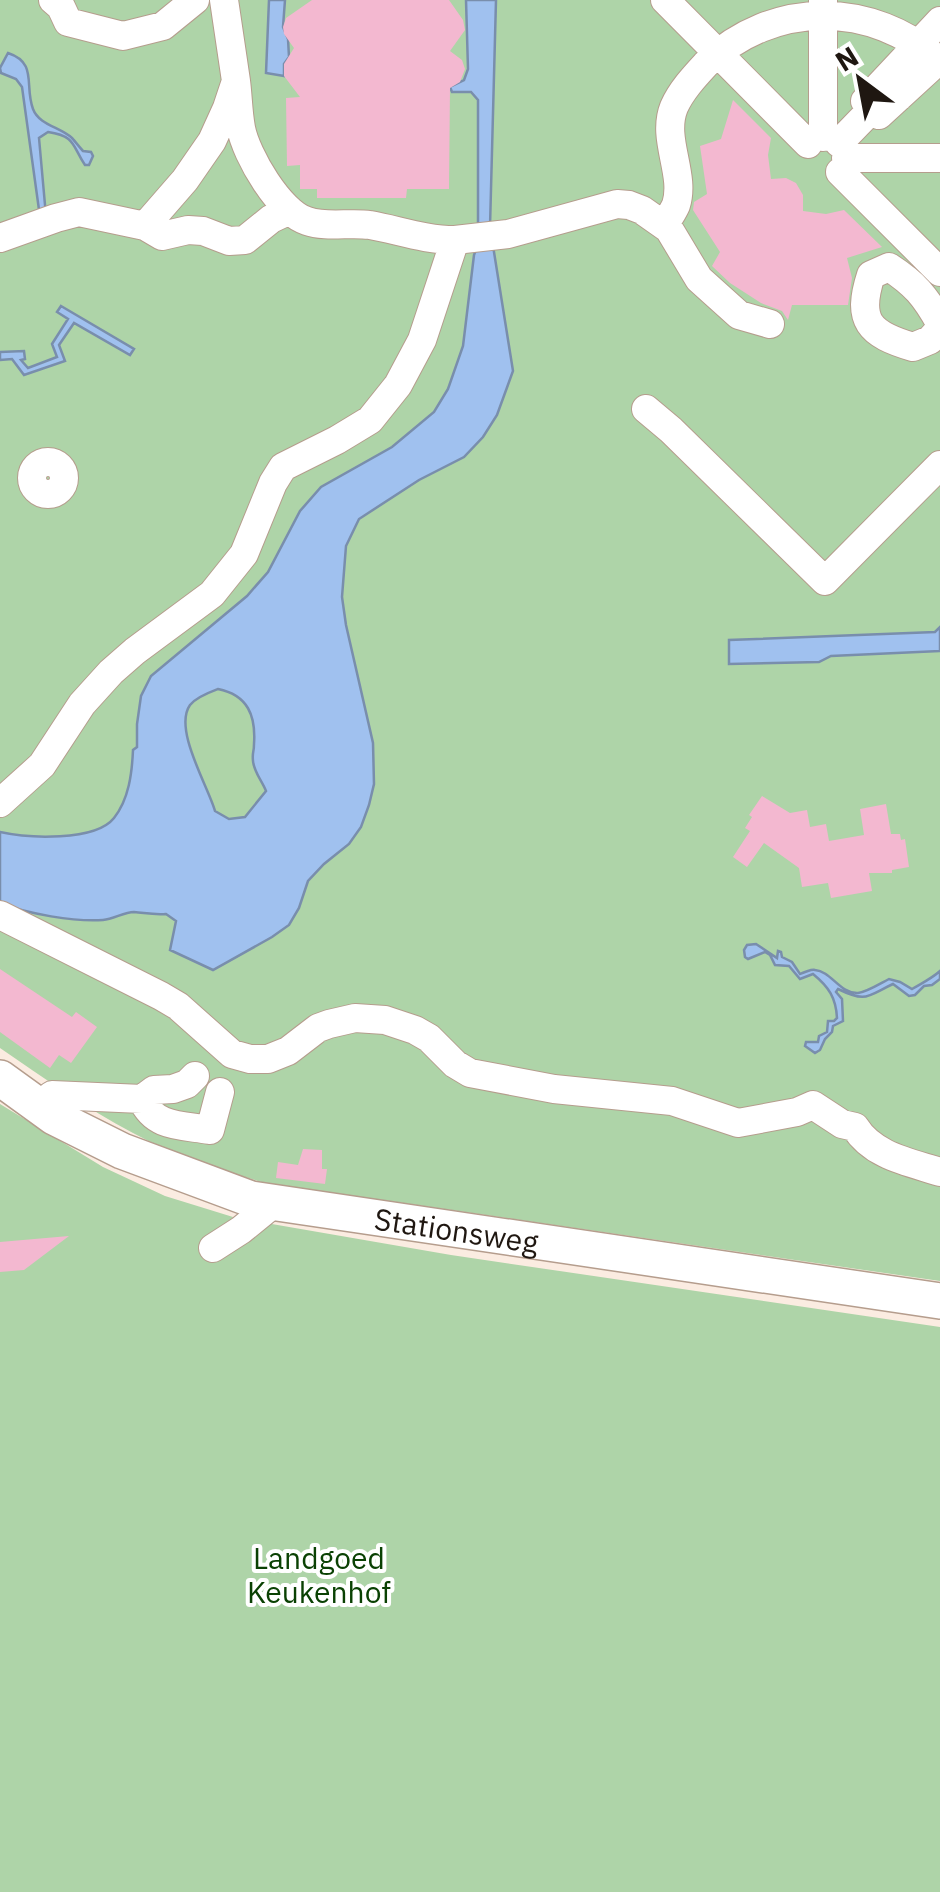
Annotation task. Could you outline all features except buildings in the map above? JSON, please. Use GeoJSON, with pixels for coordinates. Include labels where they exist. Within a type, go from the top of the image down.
{"type":"FeatureCollection","features":[{"type":"Feature","properties":{"kind":"main road","name":"Stationsweg"},"geometry":{"type":"LineString","coordinates":[[0,1078],[54,1117],[122,1151],[251,1199],[940,1302]]}},
{"type":"Feature","properties":{"kind":"street"},"geometry":{"type":"LineString","coordinates":[[53,0],[68,22],[123,36],[163,26],[196,0]]}},
{"type":"Feature","properties":{"kind":"street"},"geometry":{"type":"LineString","coordinates":[[224,0],[242,131],[253,157],[288,211],[305,221],[321,224],[364,224],[411,236],[458,239],[508,234],[616,204],[629,205],[669,229],[699,279],[739,315],[770,324]]}},
{"type":"Feature","properties":{"kind":"street"},"geometry":{"type":"LineString","coordinates":[[666,0],[717,51],[831,151],[930,266],[930,306],[940,326],[930,340],[912,347],[880,335],[867,321],[864,297],[870,275],[889,268],[930,266]]}},
{"type":"Feature","properties":{"kind":"street"},"geometry":{"type":"LineString","coordinates":[[823,4],[831,151]]}},
{"type":"Feature","properties":{"kind":"street"},"geometry":{"type":"LineString","coordinates":[[664,225],[678,196],[669,125],[682,92],[717,51],[746,29],[823,4],[874,16],[936,49],[879,115],[872,108],[831,151]]}},
{"type":"Feature","properties":{"kind":"street"},"geometry":{"type":"LineString","coordinates":[[146,226],[212,142],[236,81]]}},
{"type":"Feature","properties":{"kind":"street"},"geometry":{"type":"LineString","coordinates":[[831,151],[940,158]]}},
{"type":"Feature","properties":{"kind":"street"},"geometry":{"type":"LineString","coordinates":[[0,238],[79,212],[146,226],[162,236],[203,231],[229,242],[246,240],[271,219],[288,211]]}},
{"type":"Feature","properties":{"kind":"street"},"geometry":{"type":"LineString","coordinates":[[0,802],[42,765],[82,704],[107,676],[212,594],[244,554],[273,483],[284,468],[370,420],[398,384],[422,340],[458,239]]}},
{"type":"Feature","properties":{"kind":"street"},"geometry":{"type":"LineString","coordinates":[[646,409],[825,582],[940,465]]}},
{"type":"Feature","properties":{"kind":"street"},"geometry":{"type":"LineString","coordinates":[[0,915],[161,996],[178,1006],[232,1054],[250,1059],[288,1052],[329,1024],[355,1018],[385,1020],[429,1038],[470,1073],[554,1089],[672,1102],[738,1124],[814,1105],[842,1124],[855,1126],[863,1139],[893,1158],[940,1172]]}},
{"type":"Feature","properties":{"kind":"street"},"geometry":{"type":"LineString","coordinates":[[38,1106],[52,1095],[142,1098],[154,1090],[173,1090],[195,1076]]}},
{"type":"Feature","properties":{"kind":"street"},"geometry":{"type":"LineString","coordinates":[[142,1098],[155,1119],[210,1130],[220,1092]]}},
{"type":"Feature","properties":{"kind":"street"},"geometry":{"type":"LineString","coordinates":[[213,1248],[274,1204]]}},
{"type":"Feature","properties":{"kind":"green space"},"geometry":{"type":"Polygon","coordinates":[[[0,0],[940,0],[940,1281],[265,1183],[181,1155],[133,1133],[0,1048],[0,0]]]}},
{"type":"Feature","properties":{"kind":"green space","name":"Landgoed Keukenhof"},"geometry":{"type":"Polygon","coordinates":[[[0,1104],[103,1167],[165,1196],[233,1217],[223,1232],[266,1223],[451,1255],[940,1327],[940,1892],[0,1892],[0,1104]]]}},
{"type":"Feature","properties":{"kind":"water"},"geometry":{"type":"Polygon","coordinates":[[[269,0],[285,0],[283,27],[289,57],[284,64],[284,76],[266,73],[269,0]]]}},
{"type":"Feature","properties":{"kind":"water"},"geometry":{"type":"Polygon","coordinates":[[[466,0],[496,0],[490,227],[513,371],[497,415],[464,457],[419,480],[359,519],[346,546],[342,597],[373,743],[374,784],[361,827],[349,844],[308,881],[289,925],[213,970],[170,950],[176,921],[166,914],[134,912],[103,920],[79,920],[0,903],[0,832],[43,837],[77,835],[105,826],[114,818],[129,786],[141,696],[151,676],[247,596],[268,572],[300,511],[321,487],[392,447],[434,412],[448,389],[463,346],[478,244],[478,100],[471,92],[452,92],[450,87],[464,80],[468,69],[466,0]],[[218,689],[193,702],[186,715],[186,728],[215,811],[229,819],[245,817],[266,791],[254,765],[254,734],[248,708],[218,689]]]}},
{"type":"Feature","properties":{"kind":"water"},"geometry":{"type":"Polygon","coordinates":[[[8,53],[27,69],[36,114],[93,156],[85,165],[64,136],[48,132],[39,138],[46,216],[40,217],[22,87],[16,79],[1,73],[8,53]]]}},
{"type":"Feature","properties":{"kind":"water"},"geometry":{"type":"Polygon","coordinates":[[[61,306],[134,349],[130,355],[74,323],[59,345],[65,361],[24,375],[12,359],[0,360],[0,352],[24,351],[25,359],[21,360],[28,368],[57,357],[52,344],[68,319],[57,312],[61,306]]]}},
{"type":"Feature","properties":{"kind":"water"},"geometry":{"type":"Polygon","coordinates":[[[940,627],[940,651],[831,656],[819,662],[729,664],[729,640],[935,632],[940,627]]]}},
{"type":"Feature","properties":{"kind":"water"},"geometry":{"type":"Polygon","coordinates":[[[756,944],[777,958],[778,951],[781,952],[800,974],[821,971],[852,992],[866,991],[889,979],[912,989],[940,971],[940,979],[909,996],[893,984],[867,996],[838,989],[843,1021],[833,1026],[815,1053],[805,1046],[806,1042],[818,1042],[819,1036],[827,1032],[828,1021],[837,1018],[831,993],[813,974],[800,979],[789,966],[775,965],[765,952],[745,957],[747,945],[756,944]]]}}]}
